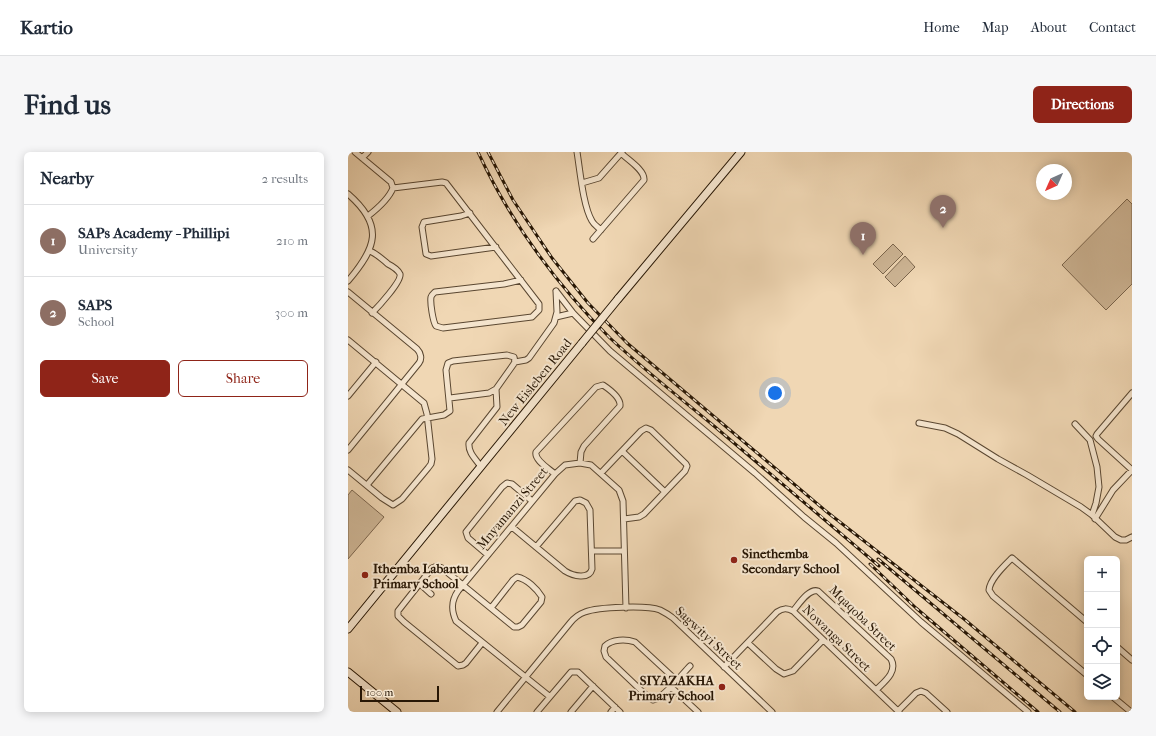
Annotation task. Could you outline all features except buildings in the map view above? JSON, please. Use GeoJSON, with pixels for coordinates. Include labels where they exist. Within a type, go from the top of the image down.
{"type":"FeatureCollection","features":[{"type":"Feature","properties":{"kind":"main road","name":"New Eisleben Road"},"geometry":{"type":"LineString","coordinates":[[348,629],[618,299],[741,152]]}},
{"type":"Feature","properties":{"kind":"main road"},"geometry":{"type":"LineString","coordinates":[[348,672],[397,712]]}},
{"type":"Feature","properties":{"kind":"street"},"geometry":{"type":"LineString","coordinates":[[355,152],[391,182],[393,188]]}},
{"type":"Feature","properties":{"kind":"street"},"geometry":{"type":"LineString","coordinates":[[362,158],[368,152]]}},
{"type":"Feature","properties":{"kind":"street"},"geometry":{"type":"LineString","coordinates":[[577,152],[582,183],[591,220],[601,230]]}},
{"type":"Feature","properties":{"kind":"street"},"geometry":{"type":"LineString","coordinates":[[582,183],[599,178],[622,153],[641,171],[644,178],[643,182],[592,239]]}},
{"type":"Feature","properties":{"kind":"street"},"geometry":{"type":"LineString","coordinates":[[368,216],[376,210],[393,188],[445,182],[470,213],[496,247],[521,280],[539,304],[539,310],[532,317],[443,328],[438,327],[434,323],[431,299],[435,292],[504,284],[521,280]]}},
{"type":"Feature","properties":{"kind":"street"},"geometry":{"type":"LineString","coordinates":[[348,194],[363,208],[368,216],[372,229],[372,244],[370,251],[362,264],[348,281]]}},
{"type":"Feature","properties":{"kind":"street"},"geometry":{"type":"LineString","coordinates":[[470,213],[461,216],[424,222],[422,227],[426,254],[431,256],[496,247]]}},
{"type":"Feature","properties":{"kind":"street"},"geometry":{"type":"LineString","coordinates":[[370,251],[376,254],[400,274],[397,284],[372,313]]}},
{"type":"Feature","properties":{"kind":"street"},"geometry":{"type":"LineString","coordinates":[[450,398],[489,393],[496,389],[515,362],[529,358],[552,326],[556,317],[556,291],[573,313],[610,351],[755,472],[799,513],[836,543],[921,622],[1028,712]]}},
{"type":"Feature","properties":{"kind":"street"},"geometry":{"type":"LineString","coordinates":[[348,292],[419,352],[420,361],[348,450]]}},
{"type":"Feature","properties":{"kind":"street"},"geometry":{"type":"LineString","coordinates":[[556,317],[573,313]]}},
{"type":"Feature","properties":{"kind":"street"},"geometry":{"type":"LineString","coordinates":[[348,341],[376,362],[423,402],[425,405],[427,418],[432,461],[396,505],[391,505],[348,470]]}},
{"type":"Feature","properties":{"kind":"street"},"geometry":{"type":"LineString","coordinates":[[367,485],[420,421],[427,418],[444,415],[449,412],[451,408],[446,368],[450,362],[507,355],[514,357],[515,362]]}},
{"type":"Feature","properties":{"kind":"street"},"geometry":{"type":"LineString","coordinates":[[348,396],[376,362]]}},
{"type":"Feature","properties":{"kind":"street"},"geometry":{"type":"LineString","coordinates":[[555,474],[536,458],[536,452],[596,387],[598,385],[603,385],[619,400],[621,404],[584,446],[581,452],[580,463],[591,465],[621,493],[624,519],[626,608]]}},
{"type":"Feature","properties":{"kind":"street"},"geometry":{"type":"LineString","coordinates":[[481,467],[468,448],[469,443],[497,408],[496,389]]}},
{"type":"Feature","properties":{"kind":"street"},"geometry":{"type":"LineString","coordinates":[[1089,439],[1097,434],[1132,393]]}},
{"type":"Feature","properties":{"kind":"street"},"geometry":{"type":"LineString","coordinates":[[919,423],[945,428],[952,431],[1067,498],[1094,517],[1115,537],[1123,541],[1131,539]]}},
{"type":"Feature","properties":{"kind":"street"},"geometry":{"type":"LineString","coordinates":[[1076,424],[1089,439],[1096,461],[1099,481],[1094,517]]}},
{"type":"Feature","properties":{"kind":"street"},"geometry":{"type":"LineString","coordinates":[[601,473],[641,431],[646,428],[651,430],[684,461],[687,466],[685,471],[642,516],[624,519]]}},
{"type":"Feature","properties":{"kind":"street"},"geometry":{"type":"LineString","coordinates":[[1094,517],[1117,485],[1132,470],[1098,439],[1096,436],[1097,434]]}},
{"type":"Feature","properties":{"kind":"street"},"geometry":{"type":"LineString","coordinates":[[622,451],[665,492]]}},
{"type":"Feature","properties":{"kind":"street","name":"Mnyamanzi Street"},"geometry":{"type":"LineString","coordinates":[[549,696],[462,627],[453,615],[452,601],[463,585],[555,474],[565,465],[580,463]]}},
{"type":"Feature","properties":{"kind":"street"},"geometry":{"type":"LineString","coordinates":[[488,555],[468,538],[466,532],[502,487],[507,483],[512,484],[532,501]]}},
{"type":"Feature","properties":{"kind":"street"},"geometry":{"type":"LineString","coordinates":[[512,527],[536,547],[568,573],[584,576],[592,571],[590,510],[586,503],[580,500],[573,504],[536,547]]}},
{"type":"Feature","properties":{"kind":"street"},"geometry":{"type":"LineString","coordinates":[[592,551],[624,550]]}},
{"type":"Feature","properties":{"kind":"street"},"geometry":{"type":"LineString","coordinates":[[1084,619],[1012,558],[996,577],[988,590],[993,596],[1084,672]]}},
{"type":"Feature","properties":{"kind":"street"},"geometry":{"type":"LineString","coordinates":[[482,643],[466,663],[458,666],[399,618],[399,610],[432,568],[437,566],[442,568],[514,627],[522,625],[541,602],[542,597],[539,592],[522,578],[518,577],[513,580],[491,608]]}},
{"type":"Feature","properties":{"kind":"street"},"geometry":{"type":"LineString","coordinates":[[420,584],[431,594]]}},
{"type":"Feature","properties":{"kind":"street","name":"Mqaqoba Street"},"geometry":{"type":"LineString","coordinates":[[793,611],[809,593],[813,590],[818,591],[883,652],[893,662],[893,670],[876,690]]}},
{"type":"Feature","properties":{"kind":"street","name":"Sagwityi Street"},"geometry":{"type":"LineString","coordinates":[[497,712],[570,623],[580,614],[593,610],[652,608],[664,612],[673,618],[772,712]]}},
{"type":"Feature","properties":{"kind":"street","name":"Nowanga Street"},"geometry":{"type":"LineString","coordinates":[[724,667],[781,610],[786,608],[793,611],[899,711]]}},
{"type":"Feature","properties":{"kind":"street"},"geometry":{"type":"LineString","coordinates":[[676,680],[635,642],[629,640],[615,641],[605,646],[604,651],[606,657],[653,700],[659,698],[690,666]]}},
{"type":"Feature","properties":{"kind":"street"},"geometry":{"type":"LineString","coordinates":[[748,643],[776,669],[784,674],[793,671],[823,640]]}},
{"type":"Feature","properties":{"kind":"street"},"geometry":{"type":"LineString","coordinates":[[1120,650],[1132,660]]}},
{"type":"Feature","properties":{"kind":"street"},"geometry":{"type":"LineString","coordinates":[[537,712],[549,696],[571,672],[574,671],[578,672],[620,712]]}},
{"type":"Feature","properties":{"kind":"street"},"geometry":{"type":"LineString","coordinates":[[571,712],[593,686]]}},
{"type":"Feature","properties":{"kind":"street"},"geometry":{"type":"LineString","coordinates":[[671,686],[692,710],[698,712]]}},
{"type":"Feature","properties":{"kind":"street"},"geometry":{"type":"LineString","coordinates":[[899,711],[916,693],[921,691],[926,693],[947,712]]}},
{"type":"Feature","properties":{"kind":"street"},"geometry":{"type":"LineString","coordinates":[[1117,700],[1131,712]]}},
{"type":"Feature","properties":{"kind":"street"},"geometry":{"type":"LineString","coordinates":[[611,712],[615,707]]}},
{"type":"Feature","properties":{"kind":"shaded area"},"geometry":{"type":"Polygon","coordinates":[[[1127,199],[1132,204],[1132,284],[1106,310],[1062,265],[1127,199]]]}},
{"type":"Feature","properties":{"kind":"shaded area"},"geometry":{"type":"Polygon","coordinates":[[[893,244],[903,254],[883,274],[873,264],[893,244]]]}},
{"type":"Feature","properties":{"kind":"shaded area"},"geometry":{"type":"Polygon","coordinates":[[[905,256],[915,267],[895,287],[885,277],[905,256]]]}},
{"type":"Feature","properties":{"kind":"shaded area"},"geometry":{"type":"Polygon","coordinates":[[[352,490],[384,517],[348,559],[348,495],[352,490]]]}},
{"type":"Feature","properties":{"kind":"railway"},"geometry":{"type":"LineString","coordinates":[[478,152],[505,203],[536,251],[571,296],[610,338],[648,372],[735,443],[879,566]]}},
{"type":"Feature","properties":{"kind":"railway"},"geometry":{"type":"LineString","coordinates":[[488,152],[513,200],[552,258],[588,303],[627,343],[827,512],[964,619],[1075,712]]}},
{"type":"Feature","properties":{"kind":"railway"},"geometry":{"type":"LineString","coordinates":[[878,559],[1060,712]]}},
{"type":"Feature","properties":{"kind":"railway"},"geometry":{"type":"LineString","coordinates":[[870,564],[916,608],[1038,712]]}},
{"type":"Feature","properties":{"kind":"place","name":"SAPS"},"geometry":{"type":"Point","coordinates":[943,228]}},
{"type":"Feature","properties":{"kind":"place","name":"SAPs Academy - Phillipi"},"geometry":{"type":"Point","coordinates":[863,255]}},
{"type":"Feature","properties":{"kind":"place","name":"Sinethemba Secondary School"},"geometry":{"type":"Point","coordinates":[734,560]}},
{"type":"Feature","properties":{"kind":"place","name":"Ithemba Labantu Primary School"},"geometry":{"type":"Point","coordinates":[365,575]}},
{"type":"Feature","properties":{"kind":"place","name":"SIYAZAKHA Primary School"},"geometry":{"type":"Point","coordinates":[722,687]}}]}
